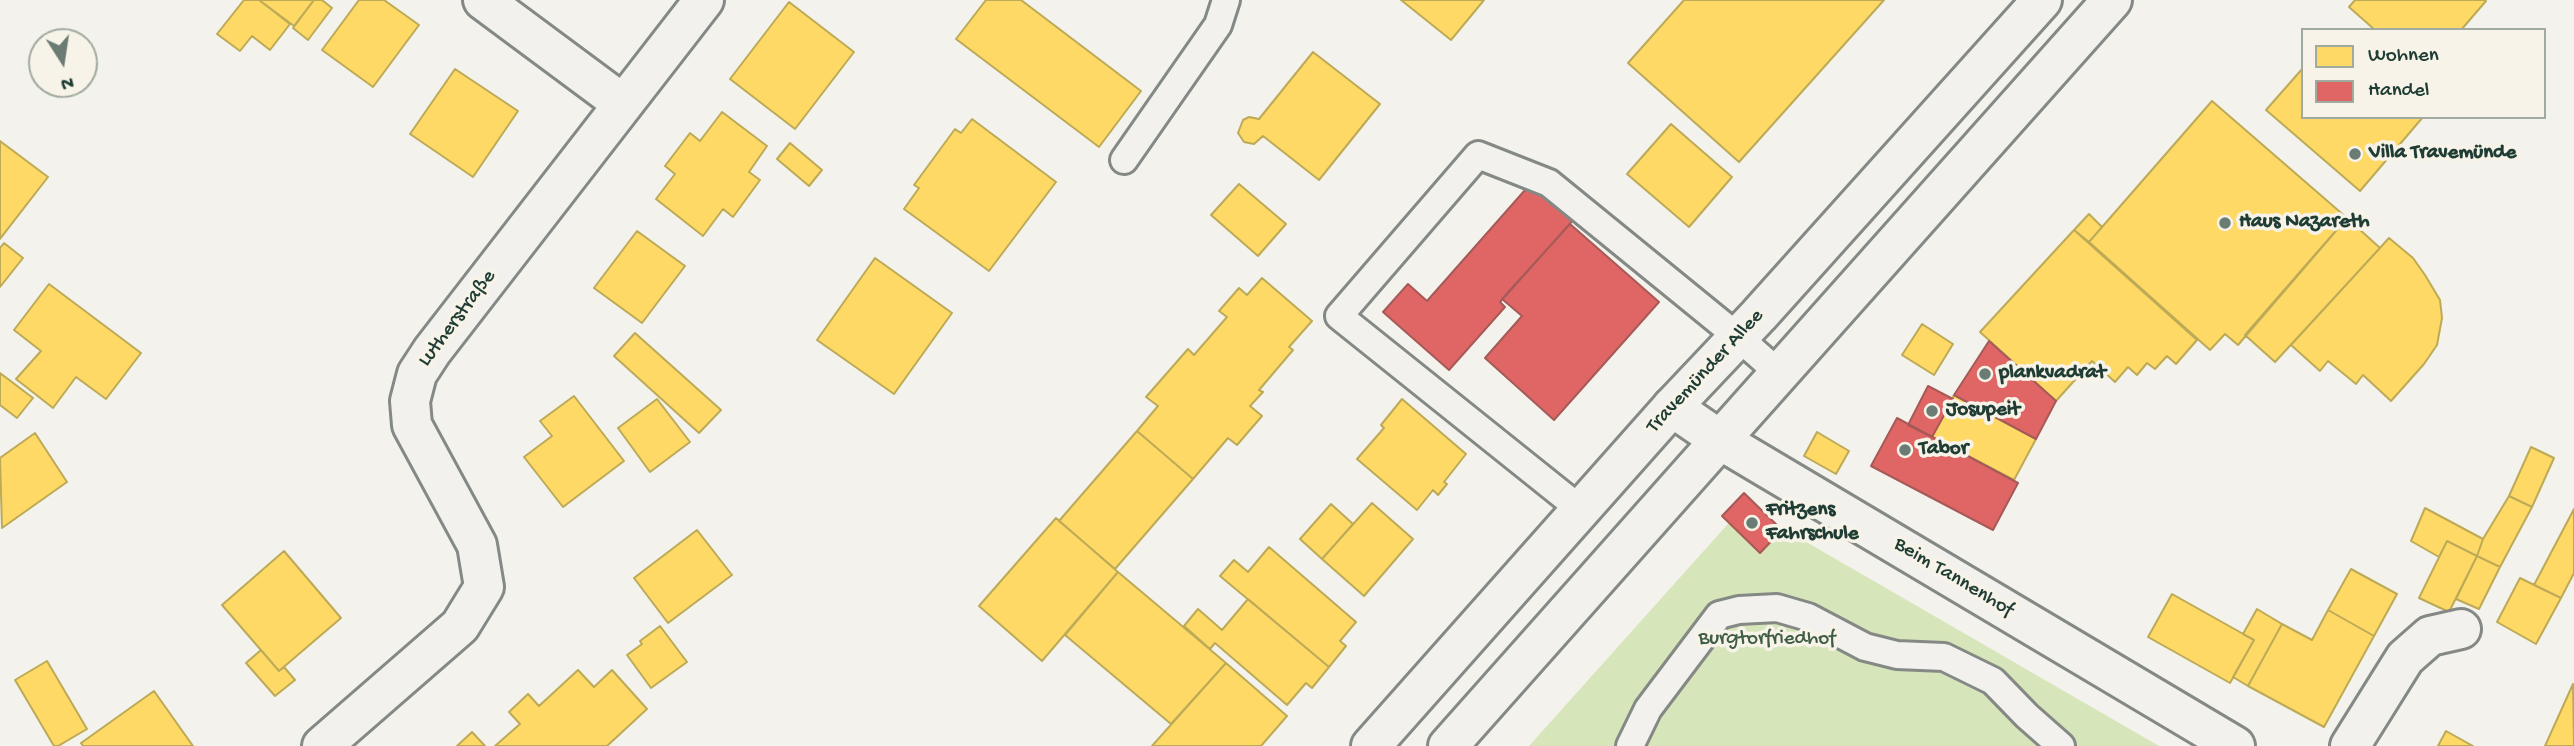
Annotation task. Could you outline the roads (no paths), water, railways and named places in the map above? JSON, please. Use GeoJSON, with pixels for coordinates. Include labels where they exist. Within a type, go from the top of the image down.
{"type":"FeatureCollection","features":[{"type":"Feature","properties":{"kind":"main road"},"geometry":{"type":"LineString","coordinates":[[483,0],[623,104]]}},
{"type":"Feature","properties":{"kind":"main road","name":"Lutherstraße"},"geometry":{"type":"LineString","coordinates":[[322,746],[460,626],[485,587],[477,545],[412,425],[410,401],[417,374],[432,351],[704,0]]}},
{"type":"Feature","properties":{"kind":"main road","name":"Travemünder Allee"},"geometry":{"type":"LineString","coordinates":[[1371,746],[1580,509],[2042,0]]}},
{"type":"Feature","properties":{"kind":"main road"},"geometry":{"type":"LineString","coordinates":[[1448,746],[1620,556],[2112,0]]}},
{"type":"Feature","properties":{"kind":"main road","name":"Beim Tannenhof"},"geometry":{"type":"LineString","coordinates":[[1672,407],[1720,440],[2235,746]]}},
{"type":"Feature","properties":{"kind":"main road"},"geometry":{"type":"LineString","coordinates":[[2350,746],[2404,658],[2430,636],[2461,629]]}},
{"type":"Feature","properties":{"kind":"lane"},"geometry":{"type":"LineString","coordinates":[[1124,160],[1218,25],[1226,0]]}},
{"type":"Feature","properties":{"kind":"lane"},"geometry":{"type":"LineString","coordinates":[[1580,509],[1339,316],[1478,155],[1549,183],[1780,374]]}},
{"type":"Feature","properties":{"kind":"lane"},"geometry":{"type":"LineString","coordinates":[[1630,746],[1648,709],[1718,615],[1739,610],[1777,608],[1808,617],[1864,647],[1897,655],[1944,657],[1993,681],[2061,746]]}},
{"type":"Feature","properties":{"kind":"place","name":"Villa Travemünde"},"geometry":{"type":"Point","coordinates":[2355,154]}},
{"type":"Feature","properties":{"kind":"place","name":"Haus Nazareth"},"geometry":{"type":"Point","coordinates":[2225,223]}},
{"type":"Feature","properties":{"kind":"place","name":"plankvadrat"},"geometry":{"type":"Point","coordinates":[1985,374]}},
{"type":"Feature","properties":{"kind":"place","name":"Josupeit"},"geometry":{"type":"Point","coordinates":[1932,411]}},
{"type":"Feature","properties":{"kind":"place","name":"Tabor"},"geometry":{"type":"Point","coordinates":[1905,450]}},
{"type":"Feature","properties":{"kind":"place","name":"Fritzens Fahrschule"},"geometry":{"type":"Point","coordinates":[1752,523]}},
{"type":"Feature","properties":{"kind":"park label","name":"Burgtorfriedhof"},"geometry":{"type":"Point","coordinates":[1767,640]}}]}
